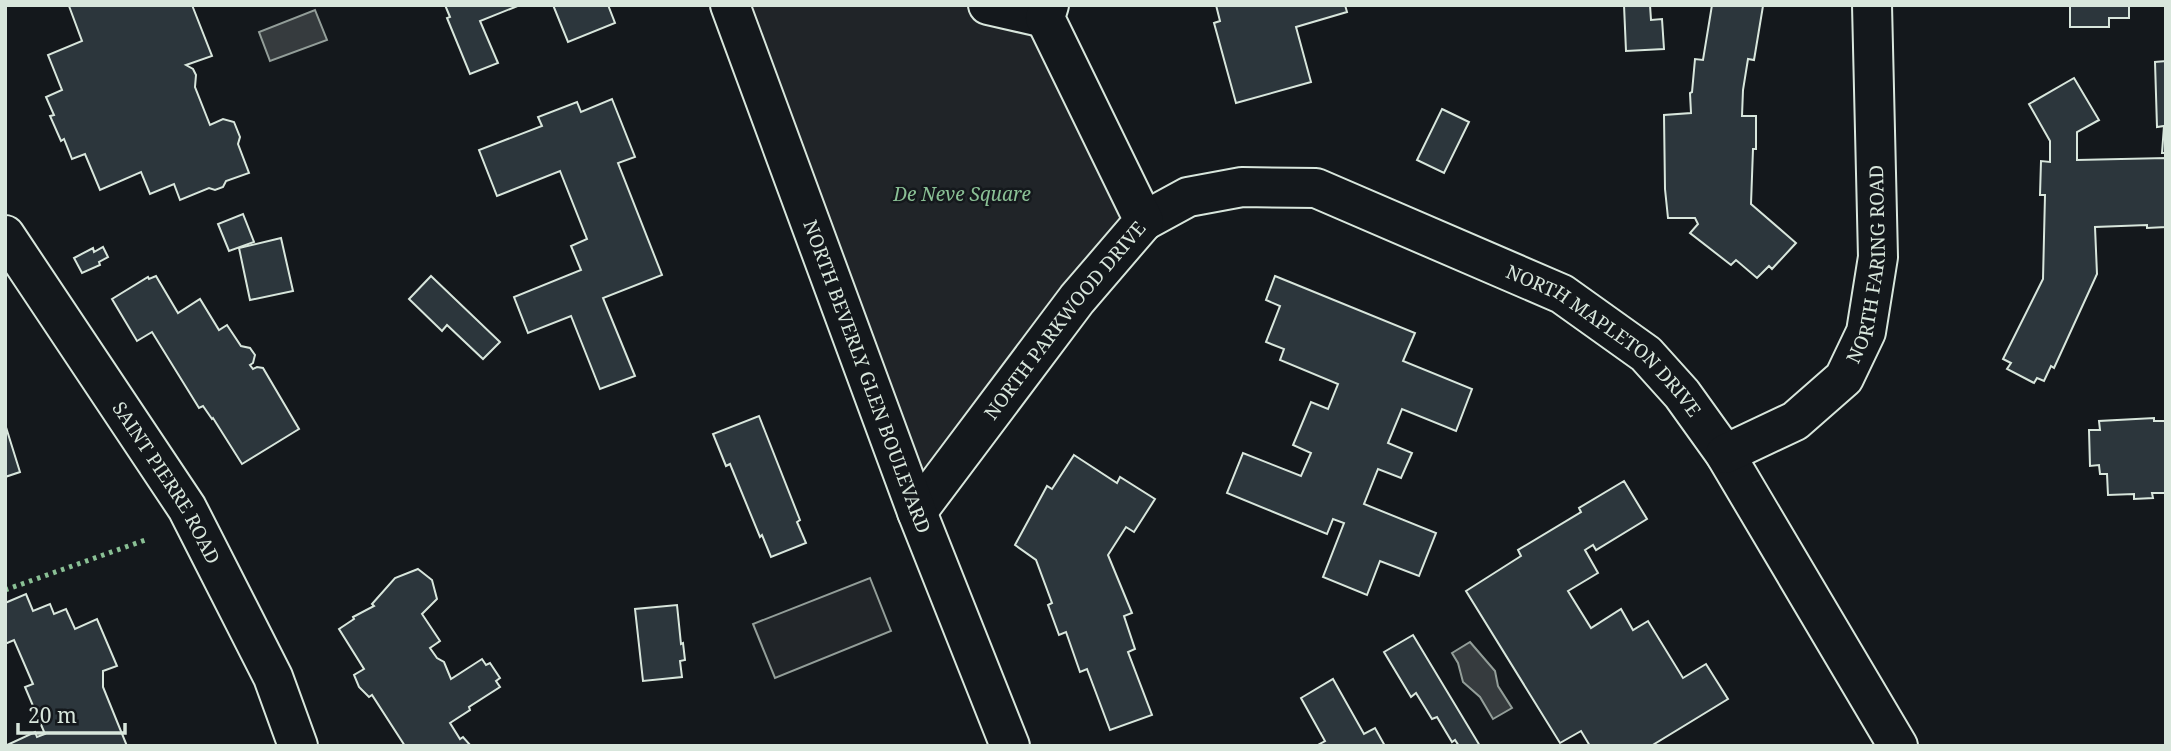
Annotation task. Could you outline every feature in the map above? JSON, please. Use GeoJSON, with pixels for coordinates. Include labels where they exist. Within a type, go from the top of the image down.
{"type":"FeatureCollection","features":[{"type":"Feature","properties":{"kind":"street","name":"NORTH BEVERLY GLEN BOULEVARD"},"geometry":{"type":"LineString","coordinates":[[730,5],[917,512],[1010,746]]}},
{"type":"Feature","properties":{"kind":"street"},"geometry":{"type":"LineString","coordinates":[[988,5],[1047,12]]}},
{"type":"Feature","properties":{"kind":"street","name":"NORTH FARING ROAD"},"geometry":{"type":"LineString","coordinates":[[1725,454],[1795,421],[1844,378],[1866,332],[1878,257],[1872,5]]}},
{"type":"Feature","properties":{"kind":"street","name":"NORTH PARKWOOD DRIVE"},"geometry":{"type":"LineString","coordinates":[[917,512],[1077,299],[1144,221],[1047,12]]}},
{"type":"Feature","properties":{"kind":"street","name":"NORTH MAPLETON DRIVE"},"geometry":{"type":"LineString","coordinates":[[1144,221],[1188,197],[1242,187],[1316,188],[1562,295],[1646,354],[1682,394],[1725,454],[1898,746]]}},
{"type":"Feature","properties":{"kind":"street","name":"SAINT PIERRE ROAD"},"geometry":{"type":"LineString","coordinates":[[5,236],[187,508],[273,677],[298,746]]}},
{"type":"Feature","properties":{"kind":"green space","name":"De Neve Square"},"geometry":{"type":"Polygon","coordinates":[[[730,5],[988,5],[1045,18],[1144,221],[917,512],[730,5]]]}},
{"type":"Feature","properties":{"kind":"green space"},"geometry":{"type":"Polygon","coordinates":[[[870,578],[891,631],[775,678],[753,624],[870,578]]]}},
{"type":"Feature","properties":{"kind":"shaded area"},"geometry":{"type":"Polygon","coordinates":[[[315,10],[327,40],[270,61],[259,32],[315,10]]]}},
{"type":"Feature","properties":{"kind":"shaded area"},"geometry":{"type":"Polygon","coordinates":[[[1470,642],[1495,671],[1498,686],[1512,708],[1493,719],[1480,697],[1463,682],[1452,653],[1470,642]]]}},
{"type":"Feature","properties":{"kind":"building"},"geometry":{"type":"Polygon","coordinates":[[[192,5],[212,56],[186,65],[193,69],[196,75],[195,87],[210,125],[223,119],[234,122],[240,137],[238,144],[249,173],[226,181],[223,187],[215,190],[209,188],[180,200],[174,184],[150,194],[141,172],[100,190],[85,154],[72,159],[64,139],[61,141],[50,116],[54,115],[46,97],[62,90],[48,55],[82,41],[69,6],[192,5]]]}},
{"type":"Feature","properties":{"kind":"building"},"geometry":{"type":"Polygon","coordinates":[[[445,5],[520,5],[480,21],[498,63],[470,74],[447,18],[450,17],[445,5]]]}},
{"type":"Feature","properties":{"kind":"building"},"geometry":{"type":"Polygon","coordinates":[[[553,5],[608,5],[615,23],[568,42],[553,5]]]}},
{"type":"Feature","properties":{"kind":"building"},"geometry":{"type":"Polygon","coordinates":[[[1216,5],[1345,5],[1347,12],[1296,27],[1311,82],[1236,103],[1214,23],[1220,21],[1216,5]]]}},
{"type":"Feature","properties":{"kind":"building"},"geometry":{"type":"Polygon","coordinates":[[[1624,5],[1650,5],[1651,20],[1662,19],[1664,49],[1626,51],[1624,5]]]}},
{"type":"Feature","properties":{"kind":"building"},"geometry":{"type":"Polygon","coordinates":[[[1712,5],[1763,6],[1754,60],[1748,59],[1743,90],[1742,116],[1756,116],[1751,204],[1796,243],[1772,269],[1769,266],[1757,278],[1736,260],[1731,265],[1690,233],[1698,224],[1695,218],[1668,218],[1664,115],[1691,113],[1690,93],[1695,59],[1703,60],[1712,5]]]}},
{"type":"Feature","properties":{"kind":"building"},"geometry":{"type":"Polygon","coordinates":[[[2070,5],[2129,5],[2129,18],[2109,18],[2109,27],[2070,27],[2070,5]]]}},
{"type":"Feature","properties":{"kind":"building"},"geometry":{"type":"Polygon","coordinates":[[[2166,61],[2166,153],[2162,153],[2164,126],[2157,127],[2155,62],[2166,61]]]}},
{"type":"Feature","properties":{"kind":"building"},"geometry":{"type":"Polygon","coordinates":[[[2074,78],[2099,120],[2077,132],[2077,160],[2166,158],[2166,227],[2095,227],[2097,274],[2054,368],[2051,366],[2044,381],[2037,378],[2034,383],[2007,369],[2011,363],[2003,359],[2043,279],[2045,195],[2040,195],[2041,161],[2050,162],[2050,141],[2029,104],[2074,78]]]}},
{"type":"Feature","properties":{"kind":"building"},"geometry":{"type":"Polygon","coordinates":[[[612,99],[635,157],[618,163],[662,275],[603,298],[635,376],[600,389],[571,316],[528,333],[514,297],[581,270],[571,246],[587,239],[560,171],[497,196],[479,150],[542,126],[538,117],[577,102],[581,112],[612,99]]]}},
{"type":"Feature","properties":{"kind":"building"},"geometry":{"type":"Polygon","coordinates":[[[1442,109],[1469,122],[1444,173],[1417,160],[1442,109]]]}},
{"type":"Feature","properties":{"kind":"building"},"geometry":{"type":"Polygon","coordinates":[[[243,214],[254,242],[229,251],[218,224],[243,214]]]}},
{"type":"Feature","properties":{"kind":"building"},"geometry":{"type":"Polygon","coordinates":[[[281,238],[293,291],[250,300],[239,248],[281,238]]]}},
{"type":"Feature","properties":{"kind":"building"},"geometry":{"type":"Polygon","coordinates":[[[103,247],[108,257],[99,262],[100,265],[82,273],[74,258],[93,248],[94,252],[103,247]]]}},
{"type":"Feature","properties":{"kind":"building"},"geometry":{"type":"Polygon","coordinates":[[[156,276],[178,313],[200,299],[219,330],[227,325],[241,346],[250,348],[255,355],[250,365],[253,369],[263,368],[299,429],[242,464],[213,418],[203,406],[199,408],[152,332],[137,341],[112,299],[148,277],[149,279],[156,276]]]}},
{"type":"Feature","properties":{"kind":"building"},"geometry":{"type":"Polygon","coordinates":[[[431,276],[500,342],[483,359],[447,325],[442,331],[409,299],[431,276]]]}},
{"type":"Feature","properties":{"kind":"building"},"geometry":{"type":"Polygon","coordinates":[[[1275,276],[1415,333],[1403,361],[1472,389],[1456,431],[1402,409],[1388,443],[1412,453],[1401,478],[1378,469],[1364,504],[1436,533],[1419,576],[1380,561],[1367,595],[1323,577],[1344,523],[1333,519],[1327,534],[1227,493],[1243,453],[1301,476],[1311,453],[1293,445],[1311,402],[1328,409],[1338,384],[1280,360],[1284,349],[1266,342],[1280,306],[1266,300],[1275,276]]]}},
{"type":"Feature","properties":{"kind":"building"},"geometry":{"type":"Polygon","coordinates":[[[759,416],[800,520],[797,522],[806,543],[771,557],[730,464],[726,466],[713,434],[759,416]]]}},
{"type":"Feature","properties":{"kind":"building"},"geometry":{"type":"Polygon","coordinates":[[[2154,418],[2154,421],[2166,421],[2166,493],[2152,493],[2153,498],[2134,499],[2134,494],[2108,495],[2107,474],[2100,474],[2099,465],[2090,466],[2089,430],[2100,430],[2099,421],[2154,418]]]}},
{"type":"Feature","properties":{"kind":"building"},"geometry":{"type":"Polygon","coordinates":[[[5,424],[20,472],[5,477],[5,424]]]}},
{"type":"Feature","properties":{"kind":"building"},"geometry":{"type":"Polygon","coordinates":[[[1074,455],[1117,483],[1120,477],[1155,499],[1134,532],[1126,527],[1108,555],[1132,613],[1124,616],[1135,649],[1128,652],[1152,715],[1110,730],[1087,669],[1080,672],[1066,632],[1059,635],[1048,605],[1052,603],[1036,560],[1015,545],[1047,486],[1052,489],[1074,455]]]}},
{"type":"Feature","properties":{"kind":"building"},"geometry":{"type":"Polygon","coordinates":[[[1624,481],[1647,519],[1596,550],[1593,545],[1585,550],[1598,573],[1568,591],[1591,628],[1621,609],[1633,630],[1648,621],[1683,678],[1706,664],[1728,699],[1651,746],[1590,746],[1581,731],[1560,743],[1466,591],[1521,556],[1518,550],[1581,512],[1579,508],[1624,481]]]}},
{"type":"Feature","properties":{"kind":"building"},"geometry":{"type":"Polygon","coordinates":[[[418,569],[432,580],[437,599],[422,614],[440,641],[430,648],[437,658],[444,662],[451,679],[482,659],[486,665],[490,663],[500,678],[496,681],[500,687],[450,723],[460,739],[463,737],[471,746],[405,746],[372,695],[369,697],[359,687],[354,675],[364,669],[339,629],[354,619],[353,617],[374,606],[372,604],[395,578],[418,569]]]}},
{"type":"Feature","properties":{"kind":"building"},"geometry":{"type":"Polygon","coordinates":[[[26,594],[33,611],[50,604],[54,614],[66,609],[75,629],[97,619],[117,666],[103,671],[103,687],[127,746],[5,746],[35,732],[37,737],[45,734],[25,687],[33,684],[14,640],[5,644],[5,603],[26,594]]]}},
{"type":"Feature","properties":{"kind":"building"},"geometry":{"type":"Polygon","coordinates":[[[677,605],[685,660],[680,661],[682,677],[643,681],[635,609],[677,605]]]}},
{"type":"Feature","properties":{"kind":"building"},"geometry":{"type":"Polygon","coordinates":[[[1413,635],[1480,746],[1459,746],[1455,740],[1452,742],[1437,717],[1432,719],[1416,693],[1411,697],[1384,652],[1413,635]]]}},
{"type":"Feature","properties":{"kind":"building"},"geometry":{"type":"Polygon","coordinates":[[[1333,679],[1364,734],[1375,728],[1385,746],[1316,746],[1325,741],[1301,698],[1333,679]]]}},
{"type":"Feature","properties":{"kind":"hedge"},"geometry":{"type":"LineString","coordinates":[[5,590],[148,539]]}}]}
